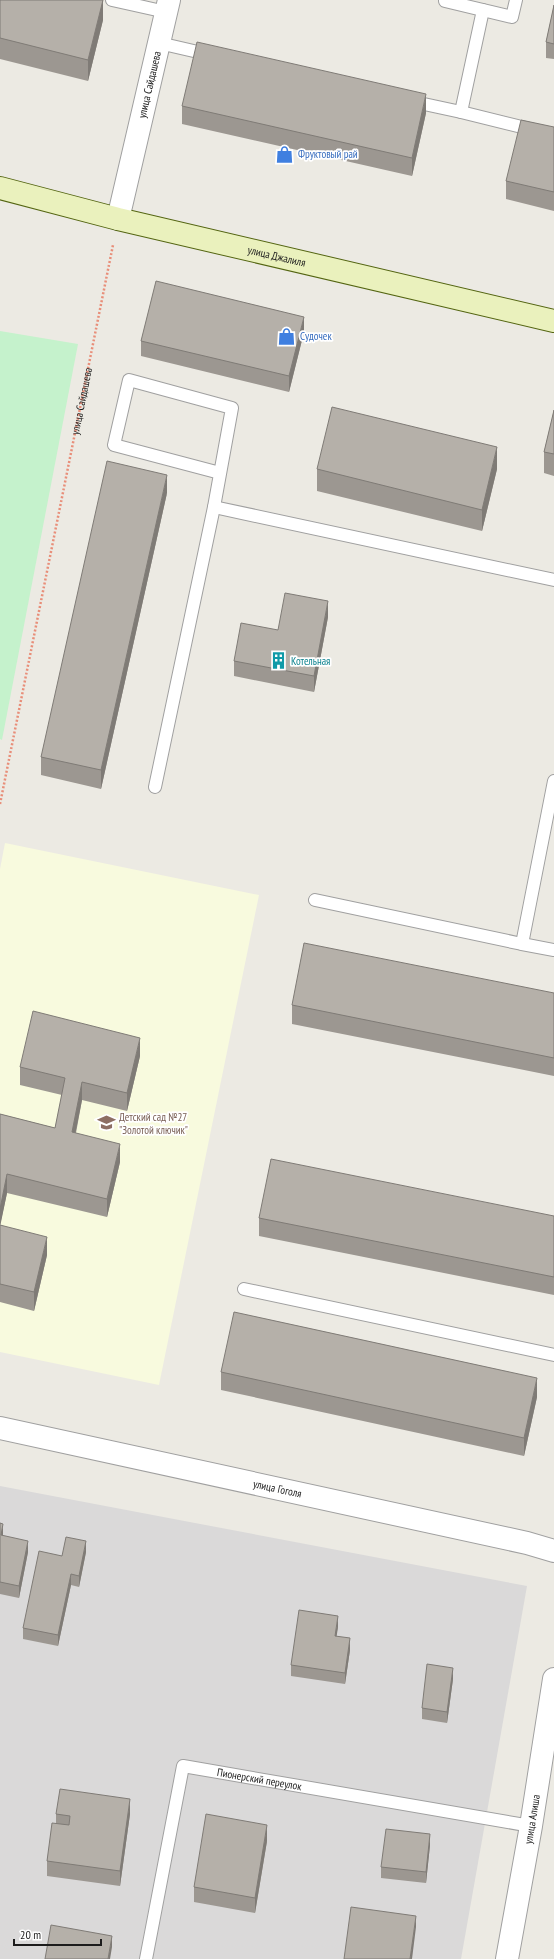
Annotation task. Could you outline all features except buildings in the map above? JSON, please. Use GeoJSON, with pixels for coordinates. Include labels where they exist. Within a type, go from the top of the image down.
{"type":"FeatureCollection","features":[{"type":"Feature","properties":{"kind":"main road","name":"улица Джалиля"},"geometry":{"type":"LineString","coordinates":[[0,188],[118,219],[554,321]]}},
{"type":"Feature","properties":{"kind":"street","name":"улица Сайдашева"},"geometry":{"type":"LineString","coordinates":[[118,219],[168,6]]}},
{"type":"Feature","properties":{"kind":"street","name":"улица Гоголя"},"geometry":{"type":"LineString","coordinates":[[0,1428],[520,1541],[554,1551]]}},
{"type":"Feature","properties":{"kind":"street","name":"улица Алиша"},"geometry":{"type":"LineString","coordinates":[[506,1959],[531,1826],[554,1679]]}},
{"type":"Feature","properties":{"kind":"lane"},"geometry":{"type":"LineString","coordinates":[[112,0],[168,6]]}},
{"type":"Feature","properties":{"kind":"lane"},"geometry":{"type":"LineString","coordinates":[[443,0],[512,17],[516,0]]}},
{"type":"Feature","properties":{"kind":"lane"},"geometry":{"type":"LineString","coordinates":[[461,112],[483,10]]}},
{"type":"Feature","properties":{"kind":"lane"},"geometry":{"type":"LineString","coordinates":[[159,43],[221,57]]}},
{"type":"Feature","properties":{"kind":"lane"},"geometry":{"type":"LineString","coordinates":[[399,98],[554,135]]}},
{"type":"Feature","properties":{"kind":"lane"},"geometry":{"type":"LineString","coordinates":[[155,787],[214,507],[232,408],[129,380],[114,445],[220,473]]}},
{"type":"Feature","properties":{"kind":"lane"},"geometry":{"type":"LineString","coordinates":[[214,507],[554,580]]}},
{"type":"Feature","properties":{"kind":"lane"},"geometry":{"type":"LineString","coordinates":[[522,944],[554,781]]}},
{"type":"Feature","properties":{"kind":"lane"},"geometry":{"type":"LineString","coordinates":[[315,900],[554,950]]}},
{"type":"Feature","properties":{"kind":"lane"},"geometry":{"type":"LineString","coordinates":[[244,1289],[554,1355]]}},
{"type":"Feature","properties":{"kind":"lane","name":"Пионерский переулок"},"geometry":{"type":"LineString","coordinates":[[146,1959],[183,1766],[531,1826]]}},
{"type":"Feature","properties":{"kind":"path","name":"улица Сайдашева"},"geometry":{"type":"LineString","coordinates":[[0,804],[118,219]]}},
{"type":"Feature","properties":{"kind":"shaded area","name":"Детский сад №27 \"Золотой ключик\""},"geometry":{"type":"Polygon","coordinates":[[[5,843],[259,895],[159,1385],[0,1352],[0,869],[5,843]]]}},
{"type":"Feature","properties":{"kind":"shaded area"},"geometry":{"type":"Polygon","coordinates":[[[0,1486],[527,1586],[461,1959],[0,1959],[0,1486]]]}},
{"type":"Feature","properties":{"kind":"green space"},"geometry":{"type":"Polygon","coordinates":[[[0,331],[78,344],[2,740],[0,739],[0,331]]]}},
{"type":"Feature","properties":{"kind":"place","name":"Фруктовый рай"},"geometry":{"type":"Point","coordinates":[285,154]}},
{"type":"Feature","properties":{"kind":"place","name":"Судочек"},"geometry":{"type":"Point","coordinates":[287,336]}},
{"type":"Feature","properties":{"kind":"place","name":"Котельная"},"geometry":{"type":"Point","coordinates":[278,661]}},
{"type":"Feature","properties":{"kind":"place","name":"Детский сад №27 \"Золотой ключик\""},"geometry":{"type":"Point","coordinates":[106,1123]}}]}
